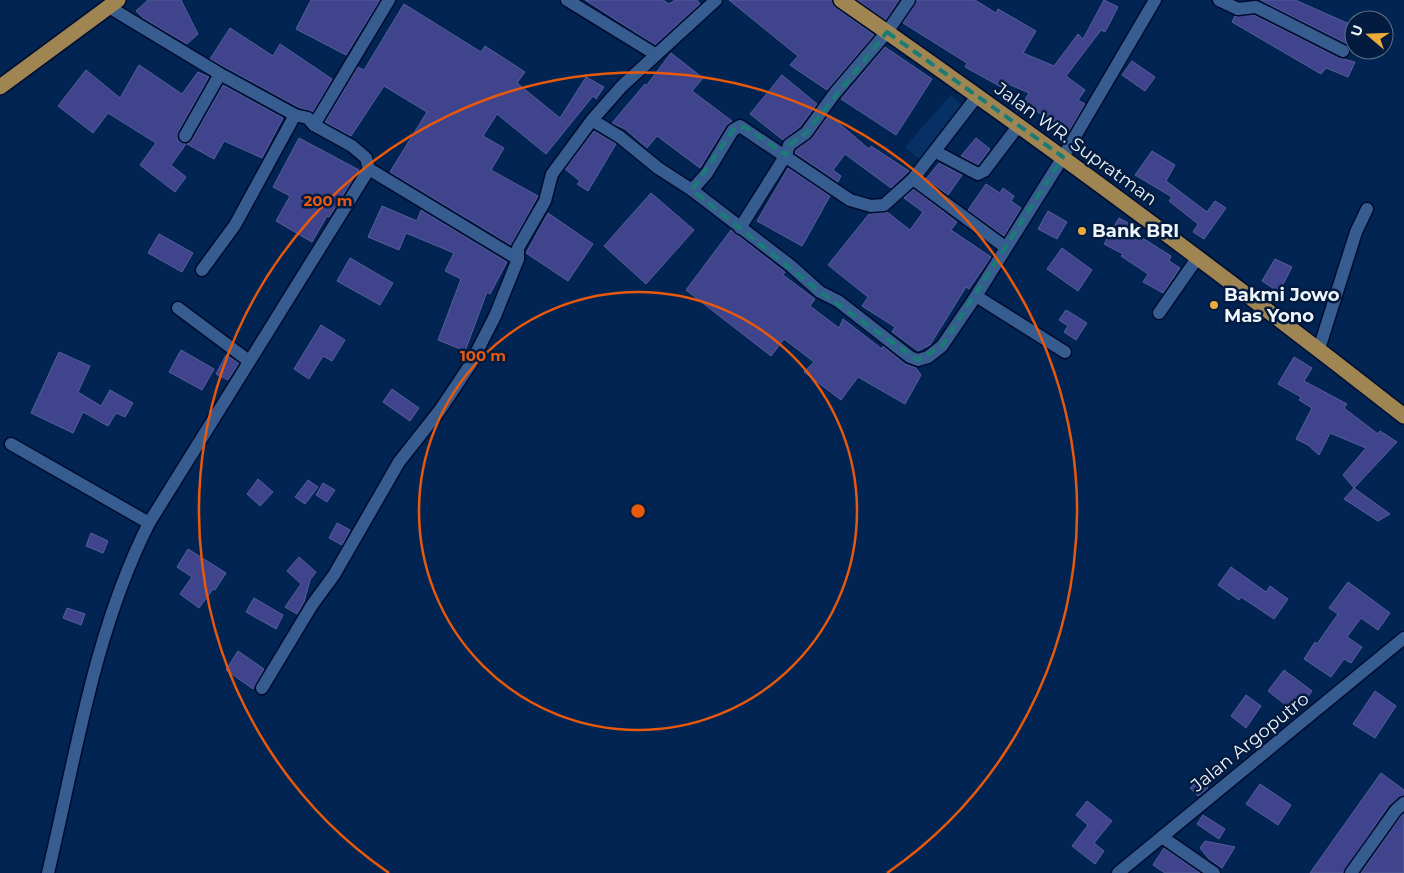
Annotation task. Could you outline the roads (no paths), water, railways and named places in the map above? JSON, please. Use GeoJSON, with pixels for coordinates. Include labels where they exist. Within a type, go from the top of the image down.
{"type":"FeatureCollection","features":[{"type":"Feature","properties":{"kind":"main road","name":"Jalan WR. Supratman"},"geometry":{"type":"LineString","coordinates":[[841,0],[978,95],[1063,157],[1198,257],[1404,416]]}},
{"type":"Feature","properties":{"kind":"main road"},"geometry":{"type":"LineString","coordinates":[[0,87],[114,4]]}},
{"type":"Feature","properties":{"kind":"street"},"geometry":{"type":"LineString","coordinates":[[314,125],[335,92],[361,42],[389,0]]}},
{"type":"Feature","properties":{"kind":"street"},"geometry":{"type":"LineString","coordinates":[[567,0],[655,54]]}},
{"type":"Feature","properties":{"kind":"street"},"geometry":{"type":"LineString","coordinates":[[262,688],[312,605],[334,575],[399,462],[440,410],[470,365],[495,316],[518,259],[518,248],[545,200],[552,174],[592,120],[655,54],[716,0]]}},
{"type":"Feature","properties":{"kind":"street"},"geometry":{"type":"LineString","coordinates":[[740,228],[786,155],[789,145],[806,132],[835,93],[887,32],[909,0]]}},
{"type":"Feature","properties":{"kind":"street"},"geometry":{"type":"LineString","coordinates":[[592,120],[620,136],[658,168],[692,190],[791,266],[820,292],[838,301],[910,357],[918,360],[928,357],[942,346],[976,296],[1063,157],[1155,0]]}},
{"type":"Feature","properties":{"kind":"street"},"geometry":{"type":"LineString","coordinates":[[1219,0],[1238,9],[1256,7],[1343,51]]}},
{"type":"Feature","properties":{"kind":"street"},"geometry":{"type":"LineString","coordinates":[[114,4],[220,74],[295,115],[308,118],[314,125],[352,146],[366,158],[369,169],[518,259]]}},
{"type":"Feature","properties":{"kind":"street"},"geometry":{"type":"LineString","coordinates":[[185,136],[220,74]]}},
{"type":"Feature","properties":{"kind":"street"},"geometry":{"type":"LineString","coordinates":[[692,190],[707,173],[734,130],[740,126],[786,155],[850,200],[860,204],[884,205],[913,179],[936,152],[978,95]]}},
{"type":"Feature","properties":{"kind":"street"},"geometry":{"type":"LineString","coordinates":[[202,270],[235,225],[295,115]]}},
{"type":"Feature","properties":{"kind":"street"},"geometry":{"type":"LineString","coordinates":[[936,152],[978,174],[984,171],[1019,125]]}},
{"type":"Feature","properties":{"kind":"street"},"geometry":{"type":"LineString","coordinates":[[48,873],[87,700],[106,630],[131,560],[149,523],[369,169]]}},
{"type":"Feature","properties":{"kind":"street"},"geometry":{"type":"LineString","coordinates":[[913,179],[1005,247]]}},
{"type":"Feature","properties":{"kind":"street"},"geometry":{"type":"LineString","coordinates":[[1319,349],[1347,259],[1367,209]]}},
{"type":"Feature","properties":{"kind":"street"},"geometry":{"type":"LineString","coordinates":[[1159,314],[1198,257]]}},
{"type":"Feature","properties":{"kind":"street"},"geometry":{"type":"LineString","coordinates":[[976,296],[1065,352]]}},
{"type":"Feature","properties":{"kind":"street"},"geometry":{"type":"LineString","coordinates":[[178,308],[249,362]]}},
{"type":"Feature","properties":{"kind":"street"},"geometry":{"type":"LineString","coordinates":[[11,444],[149,523]]}},
{"type":"Feature","properties":{"kind":"street","name":"Jalan Argoputro"},"geometry":{"type":"LineString","coordinates":[[1118,873],[1404,638]]}},
{"type":"Feature","properties":{"kind":"street"},"geometry":{"type":"LineString","coordinates":[[1351,873],[1396,810],[1404,803]]}},
{"type":"Feature","properties":{"kind":"street"},"geometry":{"type":"LineString","coordinates":[[1162,837],[1214,873]]}},
{"type":"Feature","properties":{"kind":"place","name":"Bank BRI"},"geometry":{"type":"Point","coordinates":[1082,231]}},
{"type":"Feature","properties":{"kind":"place","name":"Bakmi Jowo Mas Yono"},"geometry":{"type":"Point","coordinates":[1214,305]}}]}
